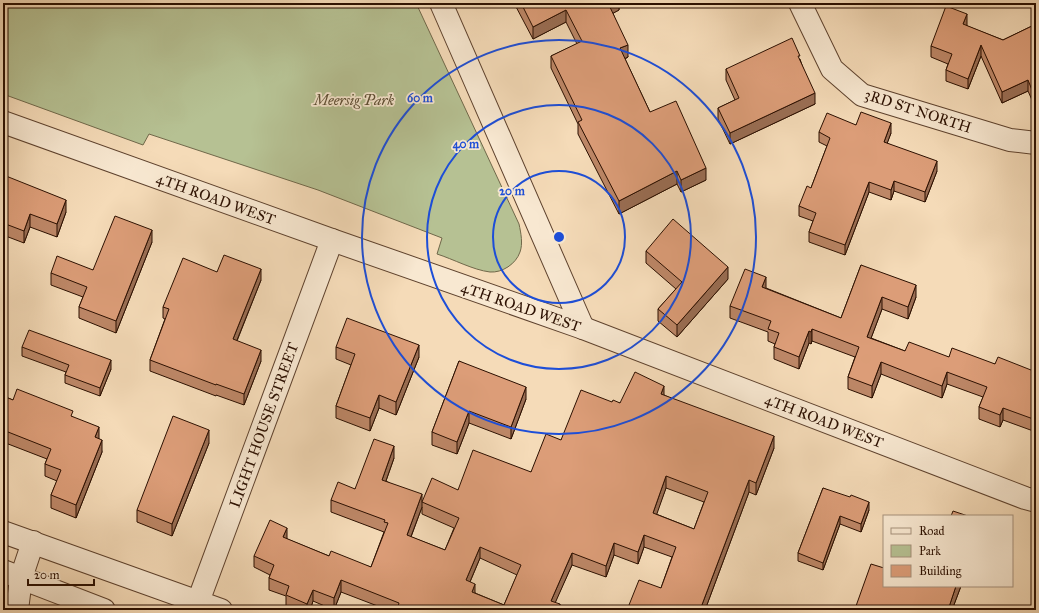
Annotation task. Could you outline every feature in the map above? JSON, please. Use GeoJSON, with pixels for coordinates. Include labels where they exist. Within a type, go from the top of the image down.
{"type":"FeatureCollection","features":[{"type":"Feature","properties":{"kind":"street"},"geometry":{"type":"LineString","coordinates":[[441,3],[584,328]]}},
{"type":"Feature","properties":{"kind":"street","name":"3RD ST NORTH"},"geometry":{"type":"LineString","coordinates":[[800,3],[832,69],[862,95],[1010,140],[1036,144]]}},
{"type":"Feature","properties":{"kind":"street","name":"4TH ROAD WEST"},"geometry":{"type":"LineString","coordinates":[[3,122],[332,240],[584,328],[1036,501]]}},
{"type":"Feature","properties":{"kind":"street","name":"LIGHT HOUSE STREET"},"geometry":{"type":"LineString","coordinates":[[197,606],[332,240]]}},
{"type":"Feature","properties":{"kind":"street"},"geometry":{"type":"LineString","coordinates":[[3,532],[33,542],[197,606],[221,610]]}},
{"type":"Feature","properties":{"kind":"street"},"geometry":{"type":"LineString","coordinates":[[17,610],[12,574],[33,542]]}},
{"type":"Feature","properties":{"kind":"street"},"geometry":{"type":"LineString","coordinates":[[12,574],[104,610]]}},
{"type":"Feature","properties":{"kind":"green space","name":"Meersig Park"},"geometry":{"type":"Polygon","coordinates":[[[7,3],[416,3],[519,224],[522,242],[518,256],[512,264],[504,269],[495,272],[483,271],[437,254],[442,238],[318,190],[149,134],[143,145],[3,94],[3,5],[7,3]]]}},
{"type":"Feature","properties":{"kind":"building"},"geometry":{"type":"Polygon","coordinates":[[[521,3],[608,3],[628,45],[620,48],[650,112],[676,101],[706,168],[681,180],[677,171],[619,201],[578,122],[582,120],[551,56],[582,41],[566,10],[533,27],[521,3]]]}},
{"type":"Feature","properties":{"kind":"building"},"geometry":{"type":"Polygon","coordinates":[[[946,6],[967,14],[963,24],[1003,40],[1032,26],[1035,32],[1036,31],[1036,88],[1032,90],[1028,80],[1002,92],[981,45],[968,79],[946,70],[952,54],[931,46],[946,6]]]}},
{"type":"Feature","properties":{"kind":"building"},"geometry":{"type":"Polygon","coordinates":[[[792,38],[800,56],[798,56],[815,93],[730,133],[718,108],[739,98],[726,69],[792,38]]]}},
{"type":"Feature","properties":{"kind":"building"},"geometry":{"type":"Polygon","coordinates":[[[861,112],[891,123],[884,142],[937,161],[925,192],[894,181],[891,190],[869,182],[845,245],[809,232],[816,213],[799,206],[807,186],[811,188],[830,138],[819,132],[827,113],[856,125],[861,112]]]}},
{"type":"Feature","properties":{"kind":"building"},"geometry":{"type":"Polygon","coordinates":[[[6,176],[66,200],[57,224],[30,214],[24,231],[3,223],[3,184],[6,176]]]}},
{"type":"Feature","properties":{"kind":"building"},"geometry":{"type":"Polygon","coordinates":[[[115,216],[152,230],[116,321],[79,307],[87,287],[51,273],[57,256],[93,270],[115,216]]]}},
{"type":"Feature","properties":{"kind":"building"},"geometry":{"type":"Polygon","coordinates":[[[673,219],[728,267],[677,325],[658,309],[682,282],[646,251],[673,219]]]}},
{"type":"Feature","properties":{"kind":"building"},"geometry":{"type":"Polygon","coordinates":[[[224,255],[261,269],[233,339],[261,350],[244,394],[150,360],[169,309],[163,307],[183,258],[217,272],[224,255]]]}},
{"type":"Feature","properties":{"kind":"building"},"geometry":{"type":"Polygon","coordinates":[[[861,265],[916,285],[908,307],[882,297],[867,337],[905,351],[909,342],[949,357],[952,348],[995,364],[998,357],[1036,372],[1036,420],[1003,408],[1000,415],[979,407],[987,387],[947,372],[942,386],[881,362],[872,386],[848,377],[859,347],[812,329],[811,332],[809,331],[799,357],[774,347],[779,333],[768,329],[771,321],[730,306],[745,269],[766,277],[762,287],[841,318],[861,265]]]}},
{"type":"Feature","properties":{"kind":"building"},"geometry":{"type":"Polygon","coordinates":[[[347,318],[419,345],[396,402],[379,395],[370,418],[336,406],[355,354],[336,347],[347,318]]]}},
{"type":"Feature","properties":{"kind":"building"},"geometry":{"type":"Polygon","coordinates":[[[29,330],[111,360],[100,388],[65,375],[69,365],[22,347],[29,330]]]}},
{"type":"Feature","properties":{"kind":"building"},"geometry":{"type":"Polygon","coordinates":[[[459,361],[526,387],[511,427],[469,411],[457,442],[432,432],[459,361]]]}},
{"type":"Feature","properties":{"kind":"building"},"geometry":{"type":"Polygon","coordinates":[[[635,372],[664,386],[661,394],[774,436],[756,483],[749,480],[700,610],[627,610],[639,580],[661,588],[676,547],[644,535],[638,552],[614,543],[606,566],[572,553],[551,601],[560,604],[557,610],[397,610],[399,603],[341,580],[334,598],[313,590],[307,604],[286,595],[289,586],[269,578],[274,565],[254,556],[270,520],[287,528],[283,537],[329,556],[331,551],[371,567],[388,523],[384,522],[385,520],[331,500],[338,482],[355,489],[374,439],[394,446],[382,480],[422,494],[407,535],[445,550],[459,518],[422,502],[432,478],[458,490],[473,450],[531,472],[546,434],[561,440],[581,390],[612,402],[613,400],[620,403],[635,372]],[[666,476],[653,513],[694,529],[708,492],[666,476]],[[480,547],[466,580],[475,584],[472,592],[504,605],[521,565],[480,547]]]}},
{"type":"Feature","properties":{"kind":"building"},"geometry":{"type":"Polygon","coordinates":[[[17,389],[73,411],[71,416],[99,427],[95,437],[102,440],[76,505],[51,495],[61,470],[45,464],[51,449],[3,430],[3,396],[13,400],[17,389]]]}},
{"type":"Feature","properties":{"kind":"building"},"geometry":{"type":"Polygon","coordinates":[[[173,416],[209,430],[172,524],[137,510],[173,416]]]}},
{"type":"Feature","properties":{"kind":"building"},"geometry":{"type":"Polygon","coordinates":[[[823,488],[850,497],[851,495],[869,502],[861,524],[840,516],[823,563],[798,553],[823,488]]]}},
{"type":"Feature","properties":{"kind":"building"},"geometry":{"type":"Polygon","coordinates":[[[953,511],[965,515],[951,515],[953,511]]]}},
{"type":"Feature","properties":{"kind":"building"},"geometry":{"type":"Polygon","coordinates":[[[871,564],[883,568],[883,587],[956,587],[948,610],[867,610],[856,606],[871,564]]]}},
{"type":"Feature","properties":{"kind":"building"},"geometry":{"type":"Polygon","coordinates":[[[998,606],[1017,610],[998,610],[998,606]]]}}]}
